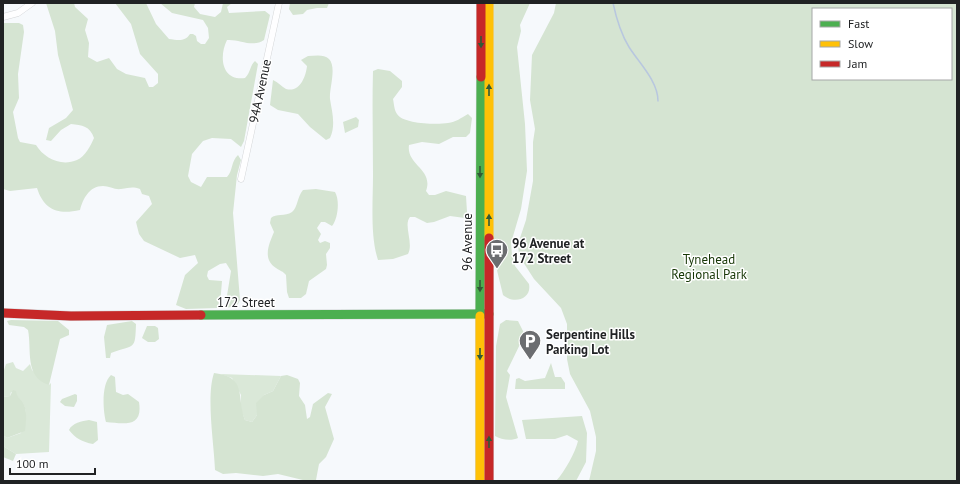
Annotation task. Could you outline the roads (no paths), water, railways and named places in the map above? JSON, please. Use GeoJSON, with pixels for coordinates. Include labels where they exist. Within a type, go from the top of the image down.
{"type":"FeatureCollection","features":[{"type":"Feature","properties":{"kind":"main road","name":"96 Avenue"},"geometry":{"type":"LineString","coordinates":[[481,3],[485,314],[489,481]]}},
{"type":"Feature","properties":{"kind":"main road","name":"96 Avenue"},"geometry":{"type":"LineString","coordinates":[[480,481],[485,314],[489,3]]}},
{"type":"Feature","properties":{"kind":"main road","name":"172 Street"},"geometry":{"type":"LineString","coordinates":[[3,313],[66,316],[485,314]]}},
{"type":"Feature","properties":{"kind":"street"},"geometry":{"type":"LineString","coordinates":[[3,17],[18,13],[32,3]]}},
{"type":"Feature","properties":{"kind":"street","name":"94A Avenue"},"geometry":{"type":"LineString","coordinates":[[241,179],[279,3]]}},
{"type":"Feature","properties":{"kind":"waterway"},"geometry":{"type":"LineString","coordinates":[[613,3],[617,20],[624,37],[655,86],[658,101]]}},
{"type":"Feature","properties":{"kind":"place","name":"96 Avenue at 172 Street"},"geometry":{"type":"Point","coordinates":[497,270]}},
{"type":"Feature","properties":{"kind":"place","name":"Serpentine Hills Parking Lot"},"geometry":{"type":"Point","coordinates":[530,360]}},
{"type":"Feature","properties":{"kind":"park label","name":"Tynehead Regional Park"},"geometry":{"type":"Point","coordinates":[709,266]}}]}
